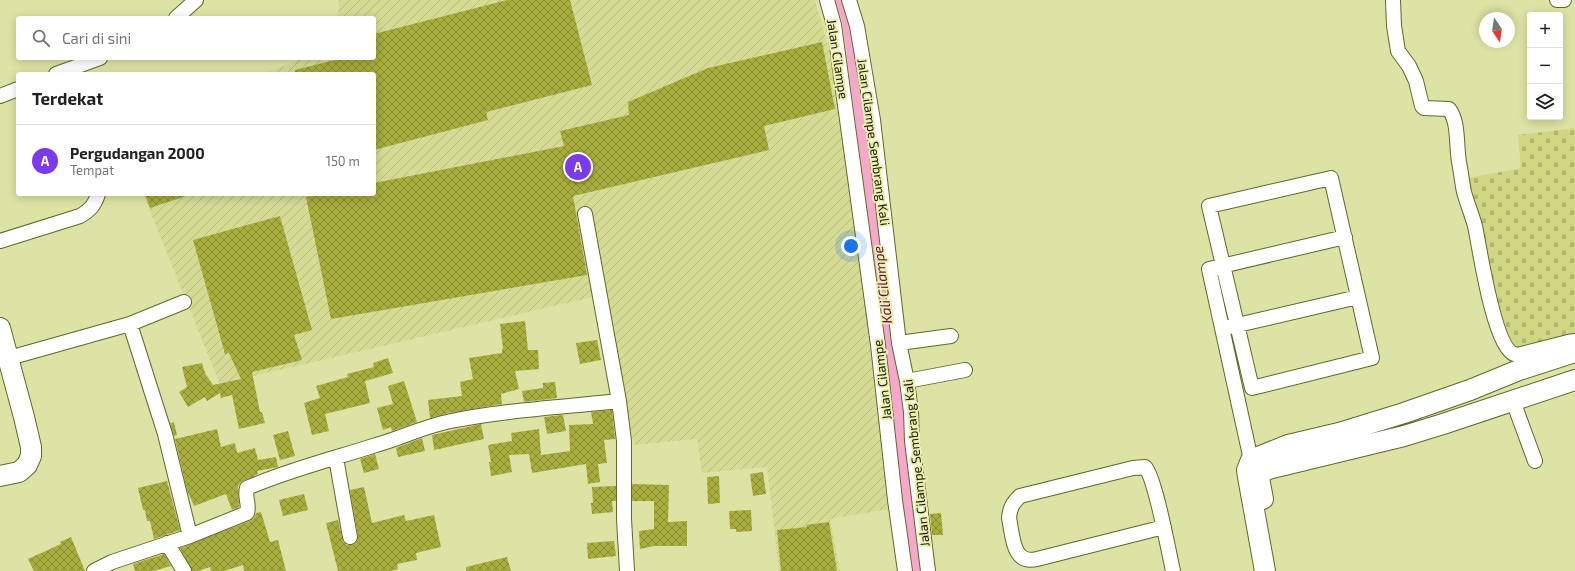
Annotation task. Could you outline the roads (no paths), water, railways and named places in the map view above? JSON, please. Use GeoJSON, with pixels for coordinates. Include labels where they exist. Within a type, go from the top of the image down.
{"type":"FeatureCollection","features":[{"type":"Feature","properties":{"kind":"street"},"geometry":{"type":"LineString","coordinates":[[178,16],[196,0]]}},
{"type":"Feature","properties":{"kind":"street","name":"Jalan Cilampe"},"geometry":{"type":"LineString","coordinates":[[827,0],[834,25],[842,80],[878,345],[895,500],[905,571]]}},
{"type":"Feature","properties":{"kind":"street","name":"Jalan Cilampe Sembrang Kali"},"geometry":{"type":"LineString","coordinates":[[849,0],[857,26],[873,120],[899,343],[907,381],[911,412],[912,441],[928,571]]}},
{"type":"Feature","properties":{"kind":"street"},"geometry":{"type":"LineString","coordinates":[[1393,0],[1394,26],[1398,51],[1409,66],[1416,81],[1422,106],[1424,108],[1449,109],[1453,115],[1464,191],[1474,225],[1490,304],[1503,343],[1517,362]]}},
{"type":"Feature","properties":{"kind":"street"},"geometry":{"type":"LineString","coordinates":[[1557,0],[1564,0]]}},
{"type":"Feature","properties":{"kind":"street"},"geometry":{"type":"LineString","coordinates":[[67,72],[83,69],[97,60]]}},
{"type":"Feature","properties":{"kind":"street"},"geometry":{"type":"LineString","coordinates":[[0,96],[16,90]]}},
{"type":"Feature","properties":{"kind":"street"},"geometry":{"type":"LineString","coordinates":[[1331,178],[1345,237],[1372,358],[1252,388],[1209,206],[1331,178]]}},
{"type":"Feature","properties":{"kind":"street"},"geometry":{"type":"LineString","coordinates":[[0,242],[80,216],[87,212],[95,204],[97,196]]}},
{"type":"Feature","properties":{"kind":"street"},"geometry":{"type":"LineString","coordinates":[[585,214],[619,401],[624,441],[624,519],[627,571]]}},
{"type":"Feature","properties":{"kind":"street"},"geometry":{"type":"LineString","coordinates":[[1276,571],[1259,478],[1209,269],[1345,237]]}},
{"type":"Feature","properties":{"kind":"street"},"geometry":{"type":"LineString","coordinates":[[1223,329],[1358,297]]}},
{"type":"Feature","properties":{"kind":"street"},"geometry":{"type":"LineString","coordinates":[[9,358],[130,324],[184,302]]}},
{"type":"Feature","properties":{"kind":"street"},"geometry":{"type":"LineString","coordinates":[[130,324],[165,434],[190,536]]}},
{"type":"Feature","properties":{"kind":"street"},"geometry":{"type":"LineString","coordinates":[[0,328],[31,447],[31,456],[27,465],[18,472],[0,476]]}},
{"type":"Feature","properties":{"kind":"street"},"geometry":{"type":"LineString","coordinates":[[899,343],[951,336]]}},
{"type":"Feature","properties":{"kind":"street"},"geometry":{"type":"LineString","coordinates":[[1517,362],[1521,355],[1575,341]]}},
{"type":"Feature","properties":{"kind":"street"},"geometry":{"type":"LineString","coordinates":[[1265,571],[1247,470],[1256,467],[1288,446],[1339,433],[1404,413],[1470,390],[1517,362],[1575,352]]}},
{"type":"Feature","properties":{"kind":"street"},"geometry":{"type":"LineString","coordinates":[[907,381],[965,370]]}},
{"type":"Feature","properties":{"kind":"street"},"geometry":{"type":"LineString","coordinates":[[1256,467],[1268,469],[1404,436],[1575,380]]}},
{"type":"Feature","properties":{"kind":"street"},"geometry":{"type":"LineString","coordinates":[[94,571],[112,562],[190,536],[247,513],[247,488],[450,421],[493,414],[619,401]]}},
{"type":"Feature","properties":{"kind":"street"},"geometry":{"type":"LineString","coordinates":[[1513,401],[1535,461]]}},
{"type":"Feature","properties":{"kind":"street"},"geometry":{"type":"LineString","coordinates":[[336,458],[350,537]]}},
{"type":"Feature","properties":{"kind":"street"},"geometry":{"type":"LineString","coordinates":[[1164,527],[1027,561],[1018,555],[1009,518],[1010,507],[1020,496],[1141,466],[1145,467],[1149,474],[1164,527],[1173,571]]}},
{"type":"Feature","properties":{"kind":"street"},"geometry":{"type":"LineString","coordinates":[[167,544],[184,571]]}},
{"type":"Feature","properties":{"kind":"waterway","name":"Kali Cilampe"},"geometry":{"type":"LineString","coordinates":[[842,0],[849,20],[861,110],[916,571]]}},
{"type":"Feature","properties":{"kind":"place","name":"Pergudangan 2000"},"geometry":{"type":"Point","coordinates":[578,167]}}]}
